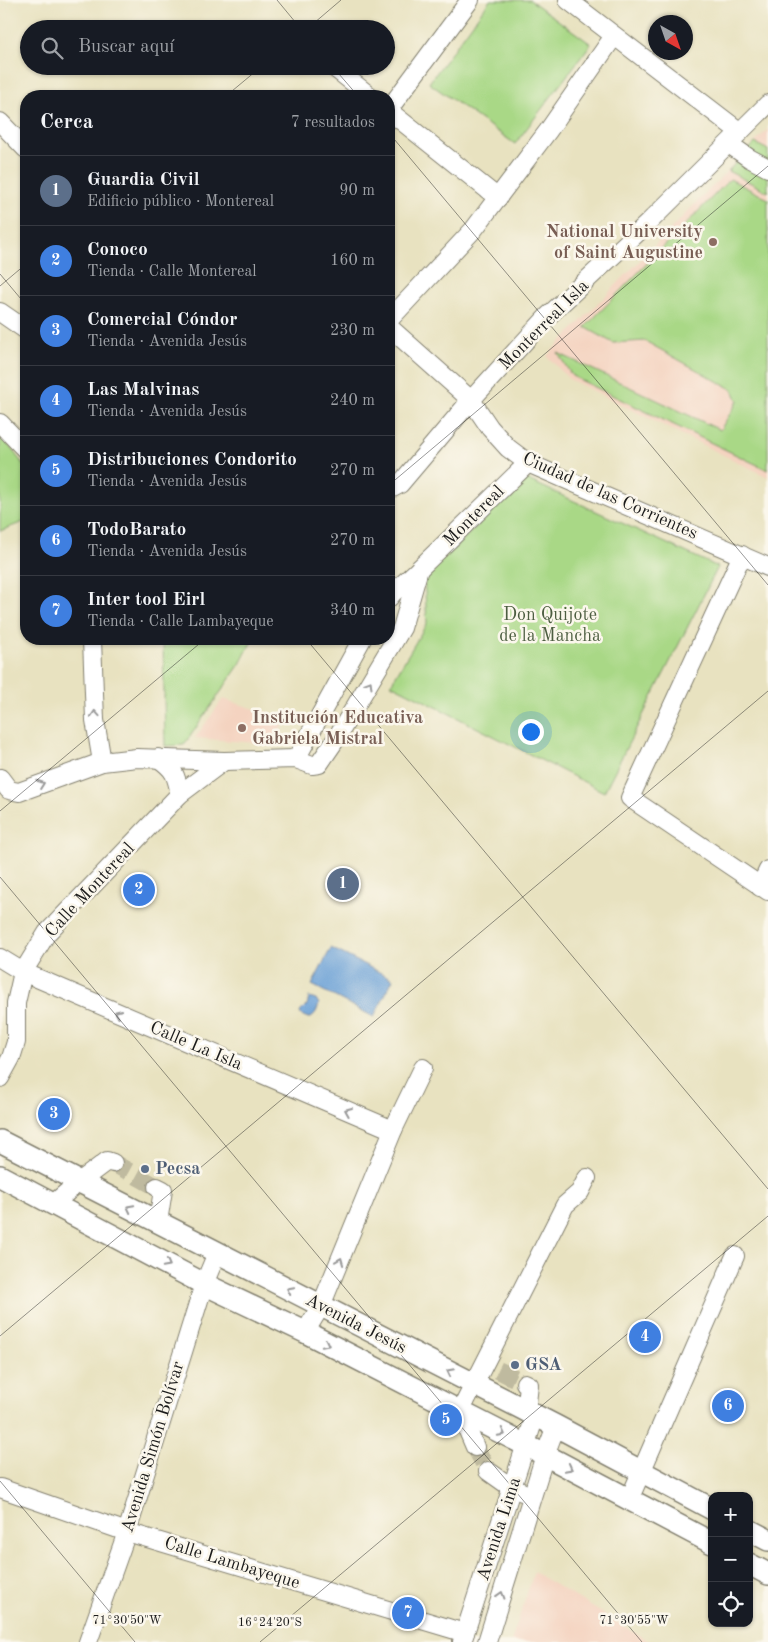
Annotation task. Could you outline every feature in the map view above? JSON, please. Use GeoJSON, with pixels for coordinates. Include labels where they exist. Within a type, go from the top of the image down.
{"type":"FeatureCollection","features":[{"type":"Feature","properties":{"kind":"main road","name":"Avenida Jesús"},"geometry":{"type":"LineString","coordinates":[[0,1141],[556,1426],[708,1508]]}},
{"type":"Feature","properties":{"kind":"main road"},"geometry":{"type":"LineString","coordinates":[[29,1191],[44,1164]]}},
{"type":"Feature","properties":{"kind":"main road","name":"Avenida Jesús"},"geometry":{"type":"LineString","coordinates":[[0,1176],[204,1284],[305,1332],[708,1541]]}},
{"type":"Feature","properties":{"kind":"main road"},"geometry":{"type":"LineString","coordinates":[[676,1523],[689,1497]]}},
{"type":"Feature","properties":{"kind":"main road"},"geometry":{"type":"LineString","coordinates":[[753,1532],[768,1540]]}},
{"type":"Feature","properties":{"kind":"main road"},"geometry":{"type":"LineString","coordinates":[[753,1566],[768,1574]]}},
{"type":"Feature","properties":{"kind":"street"},"geometry":{"type":"LineString","coordinates":[[395,102],[470,0]]}},
{"type":"Feature","properties":{"kind":"street"},"geometry":{"type":"LineString","coordinates":[[568,0],[614,36],[734,138],[749,158],[768,168]]}},
{"type":"Feature","properties":{"kind":"street"},"geometry":{"type":"LineString","coordinates":[[395,314],[474,229],[548,131],[614,36]]}},
{"type":"Feature","properties":{"kind":"street"},"geometry":{"type":"LineString","coordinates":[[343,75],[362,90]]}},
{"type":"Feature","properties":{"kind":"street","name":"Monterreal Isla"},"geometry":{"type":"LineString","coordinates":[[395,487],[400,484],[471,400],[548,316],[649,222],[768,104]]}},
{"type":"Feature","properties":{"kind":"street"},"geometry":{"type":"LineString","coordinates":[[395,115],[498,198]]}},
{"type":"Feature","properties":{"kind":"street"},"geometry":{"type":"LineString","coordinates":[[0,122],[20,143]]}},
{"type":"Feature","properties":{"kind":"street"},"geometry":{"type":"LineString","coordinates":[[0,312],[20,326]]}},
{"type":"Feature","properties":{"kind":"street","name":"Ciudad de las Corrientes"},"geometry":{"type":"LineString","coordinates":[[395,332],[471,400],[490,428],[508,448],[528,463],[768,567]]}},
{"type":"Feature","properties":{"kind":"street"},"geometry":{"type":"LineString","coordinates":[[0,423],[20,444]]}},
{"type":"Feature","properties":{"kind":"street","name":"Montereal"},"geometry":{"type":"LineString","coordinates":[[395,590],[420,569],[528,463]]}},
{"type":"Feature","properties":{"kind":"street"},"geometry":{"type":"LineString","coordinates":[[742,555],[630,798],[764,889],[768,870]]}},
{"type":"Feature","properties":{"kind":"street","name":"Montereal"},"geometry":{"type":"LineString","coordinates":[[395,640],[402,628],[420,569]]}},
{"type":"Feature","properties":{"kind":"street"},"geometry":{"type":"LineString","coordinates":[[92,645],[95,720],[102,762]]}},
{"type":"Feature","properties":{"kind":"street"},"geometry":{"type":"LineString","coordinates":[[296,759],[359,645]]}},
{"type":"Feature","properties":{"kind":"street","name":"Montereal"},"geometry":{"type":"LineString","coordinates":[[0,778],[9,790],[19,792],[102,762],[158,758],[224,761],[296,759],[312,765],[319,764],[392,645]]}},
{"type":"Feature","properties":{"kind":"street"},"geometry":{"type":"LineString","coordinates":[[158,758],[174,772],[180,794]]}},
{"type":"Feature","properties":{"kind":"street","name":"Calle Montereal"},"geometry":{"type":"LineString","coordinates":[[0,1078],[11,1058],[16,1042],[16,1002],[23,972],[47,933],[180,794],[224,761]]}},
{"type":"Feature","properties":{"kind":"street","name":"Calle La Isla"},"geometry":{"type":"LineString","coordinates":[[0,958],[23,972],[393,1130]]}},
{"type":"Feature","properties":{"kind":"street"},"geometry":{"type":"LineString","coordinates":[[305,1332],[321,1306],[393,1130],[423,1068]]}},
{"type":"Feature","properties":{"kind":"street"},"geometry":{"type":"LineString","coordinates":[[53,1204],[108,1160],[113,1163]]}},
{"type":"Feature","properties":{"kind":"street"},"geometry":{"type":"LineString","coordinates":[[475,1447],[460,1412],[475,1385],[492,1367],[565,1205],[580,1192],[587,1178]]}},
{"type":"Feature","properties":{"kind":"street"},"geometry":{"type":"LineString","coordinates":[[157,1187],[163,1190],[158,1222]]}},
{"type":"Feature","properties":{"kind":"street","name":"Avenida Simón Bolívar"},"geometry":{"type":"LineString","coordinates":[[88,1642],[126,1532],[204,1284],[217,1252]]}},
{"type":"Feature","properties":{"kind":"street"},"geometry":{"type":"LineString","coordinates":[[629,1500],[735,1256]]}},
{"type":"Feature","properties":{"kind":"street","name":"Avenida Lima"},"geometry":{"type":"LineString","coordinates":[[464,1638],[526,1445],[531,1414],[529,1385],[524,1383]]}},
{"type":"Feature","properties":{"kind":"street","name":"Avenida Lima"},"geometry":{"type":"LineString","coordinates":[[487,1642],[545,1455],[556,1426]]}},
{"type":"Feature","properties":{"kind":"street"},"geometry":{"type":"LineString","coordinates":[[488,1471],[512,1488],[532,1497]]}},
{"type":"Feature","properties":{"kind":"street","name":"Calle Lambayeque"},"geometry":{"type":"LineString","coordinates":[[0,1488],[126,1532],[464,1638]]}},
{"type":"Feature","properties":{"kind":"shaded area","name":"National University of Saint Augustine"},"geometry":{"type":"Polygon","coordinates":[[[768,129],[768,477],[569,379],[547,356],[768,129]]]}},
{"type":"Feature","properties":{"kind":"shaded area","name":"Institución Educativa Gabriela Mistral"},"geometry":{"type":"Polygon","coordinates":[[[223,699],[287,719],[271,744],[195,738],[223,699]]]}},
{"type":"Feature","properties":{"kind":"shaded area"},"geometry":{"type":"Polygon","coordinates":[[[534,1572],[650,1642],[511,1642],[534,1572]]]}},
{"type":"Feature","properties":{"kind":"green space"},"geometry":{"type":"Polygon","coordinates":[[[490,0],[530,0],[591,44],[515,144],[429,83],[490,0]]]}},
{"type":"Feature","properties":{"kind":"green space"},"geometry":{"type":"Polygon","coordinates":[[[755,143],[768,150],[768,192],[728,171],[755,143]]]}},
{"type":"Feature","properties":{"kind":"green space","name":"National University of Saint Augustine"},"geometry":{"type":"Polygon","coordinates":[[[730,179],[768,199],[768,470],[572,376],[558,353],[720,430],[738,401],[733,390],[645,341],[613,343],[585,327],[730,179]]]}},
{"type":"Feature","properties":{"kind":"green space"},"geometry":{"type":"Polygon","coordinates":[[[0,434],[20,460],[20,523],[0,531],[0,434]]]}},
{"type":"Feature","properties":{"kind":"green space","name":"Don Quijote de la Mancha"},"geometry":{"type":"Polygon","coordinates":[[[526,479],[718,567],[604,792],[391,684],[427,623],[424,577],[526,479]]]}},
{"type":"Feature","properties":{"kind":"green space"},"geometry":{"type":"Polygon","coordinates":[[[163,645],[250,645],[240,664],[184,745],[165,746],[163,645]]]}},
{"type":"Feature","properties":{"kind":"water"},"geometry":{"type":"Polygon","coordinates":[[[331,948],[393,979],[374,1017],[312,985],[331,948]]]}},
{"type":"Feature","properties":{"kind":"water"},"geometry":{"type":"Polygon","coordinates":[[[309,997],[316,999],[319,1004],[315,1013],[308,1018],[301,1015],[300,1012],[307,1005],[309,997]]]}},
{"type":"Feature","properties":{"kind":"tunnel"},"geometry":{"type":"LineString","coordinates":[[113,1163],[157,1187]]}},
{"type":"Feature","properties":{"kind":"tunnel"},"geometry":{"type":"LineString","coordinates":[[498,1370],[525,1383]]}},
{"type":"Feature","properties":{"kind":"tunnel"},"geometry":{"type":"LineString","coordinates":[[475,1447],[488,1471]]}},
{"type":"Feature","properties":{"kind":"place","name":"National University of Saint Augustine"},"geometry":{"type":"Point","coordinates":[713,242]}},
{"type":"Feature","properties":{"kind":"place","name":"Institución Educativa Gabriela Mistral"},"geometry":{"type":"Point","coordinates":[242,728]}},
{"type":"Feature","properties":{"kind":"place","name":"Guardia Civil"},"geometry":{"type":"Point","coordinates":[343,884]}},
{"type":"Feature","properties":{"kind":"place","name":"Conoco"},"geometry":{"type":"Point","coordinates":[139,890]}},
{"type":"Feature","properties":{"kind":"place","name":"Comercial Cóndor"},"geometry":{"type":"Point","coordinates":[54,1114]}},
{"type":"Feature","properties":{"kind":"place","name":"Pecsa"},"geometry":{"type":"Point","coordinates":[145,1169]}},
{"type":"Feature","properties":{"kind":"place","name":"Las Malvinas"},"geometry":{"type":"Point","coordinates":[645,1337]}},
{"type":"Feature","properties":{"kind":"place","name":"GSA"},"geometry":{"type":"Point","coordinates":[515,1365]}},
{"type":"Feature","properties":{"kind":"place","name":"TodoBarato"},"geometry":{"type":"Point","coordinates":[728,1406]}},
{"type":"Feature","properties":{"kind":"place","name":"Distribuciones Condorito"},"geometry":{"type":"Point","coordinates":[446,1420]}},
{"type":"Feature","properties":{"kind":"place","name":"Inter tool Eirl"},"geometry":{"type":"Point","coordinates":[408,1613]}}]}
